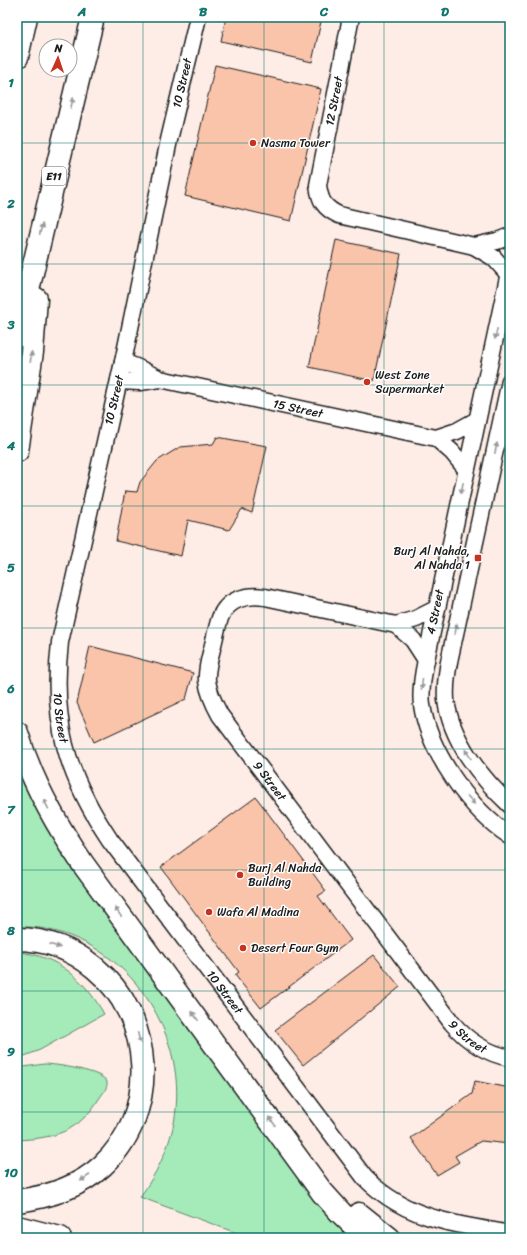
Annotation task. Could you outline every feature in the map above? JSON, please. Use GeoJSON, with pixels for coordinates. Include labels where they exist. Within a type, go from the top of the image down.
{"type":"FeatureCollection","features":[{"type":"Feature","properties":{"kind":"main road"},"geometry":{"type":"LineString","coordinates":[[17,57],[26,17]]}},
{"type":"Feature","properties":{"kind":"main road","name":"E11"},"geometry":{"type":"LineString","coordinates":[[17,336],[93,17]]}},
{"type":"Feature","properties":{"kind":"main road"},"geometry":{"type":"LineString","coordinates":[[17,451],[35,321],[35,257]]}},
{"type":"Feature","properties":{"kind":"main road"},"geometry":{"type":"LineString","coordinates":[[17,733],[33,776],[47,806],[64,836],[83,864],[290,1146],[322,1192],[367,1238]]}},
{"type":"Feature","properties":{"kind":"main road"},"geometry":{"type":"LineString","coordinates":[[17,939],[42,941],[74,953],[92,966],[112,986],[132,1018],[139,1037],[143,1077],[140,1097],[131,1126],[115,1152],[102,1166],[87,1178],[71,1187],[35,1199],[17,1201]]}},
{"type":"Feature","properties":{"kind":"main road"},"geometry":{"type":"LineString","coordinates":[[290,1146],[319,1173],[345,1202],[389,1238]]}},
{"type":"Feature","properties":{"kind":"main road"},"geometry":{"type":"LineString","coordinates":[[17,1227],[60,1238]]}},
{"type":"Feature","properties":{"kind":"street","name":"10 Street"},"geometry":{"type":"LineString","coordinates":[[198,17],[169,140],[119,381],[65,621],[58,662],[57,684],[61,725],[65,746],[78,785],[91,810],[110,840],[365,1178],[390,1199],[413,1212],[432,1218],[510,1234]]}},
{"type":"Feature","properties":{"kind":"street","name":"12 Street"},"geometry":{"type":"LineString","coordinates":[[350,17],[318,185],[319,194],[323,204],[330,211],[339,215],[474,246]]}},
{"type":"Feature","properties":{"kind":"street"},"geometry":{"type":"LineString","coordinates":[[474,246],[497,241],[510,236]]}},
{"type":"Feature","properties":{"kind":"street"},"geometry":{"type":"LineString","coordinates":[[474,246],[494,258],[509,271]]}},
{"type":"Feature","properties":{"kind":"street","name":"4 Street"},"geometry":{"type":"LineString","coordinates":[[509,271],[436,609],[422,685],[422,703],[426,727],[435,749],[445,765],[483,814],[510,836]]}},
{"type":"Feature","properties":{"kind":"street"},"geometry":{"type":"LineString","coordinates":[[123,362],[136,366],[160,380]]}},
{"type":"Feature","properties":{"kind":"street"},"geometry":{"type":"LineString","coordinates":[[119,381],[140,382],[160,380]]}},
{"type":"Feature","properties":{"kind":"street","name":"15 Street"},"geometry":{"type":"LineString","coordinates":[[160,380],[436,438]]}},
{"type":"Feature","properties":{"kind":"street","name":"4 Street"},"geometry":{"type":"LineString","coordinates":[[510,380],[450,657],[446,685],[449,714],[460,741],[486,780],[510,805]]}},
{"type":"Feature","properties":{"kind":"street"},"geometry":{"type":"LineString","coordinates":[[436,438],[457,431],[477,420]]}},
{"type":"Feature","properties":{"kind":"street"},"geometry":{"type":"LineString","coordinates":[[436,438],[452,452],[466,469]]}},
{"type":"Feature","properties":{"kind":"street","name":"9 Street"},"geometry":{"type":"LineString","coordinates":[[396,625],[257,595],[244,597],[236,600],[227,607],[220,617],[208,666],[207,679],[209,692],[220,715],[456,1028],[471,1042],[483,1049],[510,1058]]}},
{"type":"Feature","properties":{"kind":"street"},"geometry":{"type":"LineString","coordinates":[[396,625],[416,619],[436,609]]}},
{"type":"Feature","properties":{"kind":"street"},"geometry":{"type":"LineString","coordinates":[[396,625],[414,640],[426,660]]}},
{"type":"Feature","properties":{"kind":"green space"},"geometry":{"type":"Polygon","coordinates":[[[17,767],[27,789],[354,1238],[250,1238],[140,1197],[161,1162],[174,1123],[177,1091],[173,1060],[164,1030],[150,1002],[130,977],[107,956],[80,940],[50,930],[17,927],[17,767]]]}},
{"type":"Feature","properties":{"kind":"green space"},"geometry":{"type":"Polygon","coordinates":[[[17,952],[45,958],[69,971],[88,990],[104,1014],[40,1050],[17,1059],[17,952]]]}},
{"type":"Feature","properties":{"kind":"green space"},"geometry":{"type":"Polygon","coordinates":[[[44,1064],[58,1065],[88,1071],[104,1078],[107,1082],[107,1086],[91,1110],[74,1126],[55,1135],[17,1140],[17,1068],[44,1064]]]}},
{"type":"Feature","properties":{"kind":"building"},"geometry":{"type":"Polygon","coordinates":[[[226,17],[322,17],[312,62],[221,41],[226,17]]]}},
{"type":"Feature","properties":{"kind":"building","name":"Nasma Tower"},"geometry":{"type":"Polygon","coordinates":[[[215,65],[321,89],[291,221],[185,196],[215,65]]]}},
{"type":"Feature","properties":{"kind":"building"},"geometry":{"type":"Polygon","coordinates":[[[336,240],[401,254],[374,381],[309,367],[336,240]]]}},
{"type":"Feature","properties":{"kind":"building"},"geometry":{"type":"Polygon","coordinates":[[[217,437],[267,446],[252,513],[242,509],[229,530],[188,520],[181,556],[116,541],[125,491],[137,492],[140,482],[157,461],[180,447],[213,444],[217,437]]]}},
{"type":"Feature","properties":{"kind":"building"},"geometry":{"type":"Polygon","coordinates":[[[90,646],[193,673],[186,699],[94,742],[77,703],[90,646]]]}},
{"type":"Feature","properties":{"kind":"building","name":"Burj Al Nahda Building"},"geometry":{"type":"Polygon","coordinates":[[[256,797],[326,891],[318,896],[351,940],[261,1008],[235,975],[239,972],[161,867],[256,797]]]}},
{"type":"Feature","properties":{"kind":"building"},"geometry":{"type":"Polygon","coordinates":[[[374,955],[400,987],[303,1065],[275,1030],[374,955]]]}},
{"type":"Feature","properties":{"kind":"building"},"geometry":{"type":"Polygon","coordinates":[[[475,1081],[510,1088],[510,1144],[481,1141],[455,1156],[459,1162],[437,1175],[411,1138],[472,1094],[475,1081]]]}},
{"type":"Feature","properties":{"kind":"place","name":"Nasma Tower"},"geometry":{"type":"Point","coordinates":[253,143]}},
{"type":"Feature","properties":{"kind":"place","name":"West Zone Supermarket"},"geometry":{"type":"Point","coordinates":[367,382]}},
{"type":"Feature","properties":{"kind":"place","name":"Burj Al Nahda, Al Nahda 1"},"geometry":{"type":"Point","coordinates":[478,558]}},
{"type":"Feature","properties":{"kind":"place","name":"Burj Al Nahda Building"},"geometry":{"type":"Point","coordinates":[240,875]}},
{"type":"Feature","properties":{"kind":"place","name":"Wafa Al Madina"},"geometry":{"type":"Point","coordinates":[209,912]}},
{"type":"Feature","properties":{"kind":"place","name":"Desert Four Gym"},"geometry":{"type":"Point","coordinates":[243,948]}}]}
